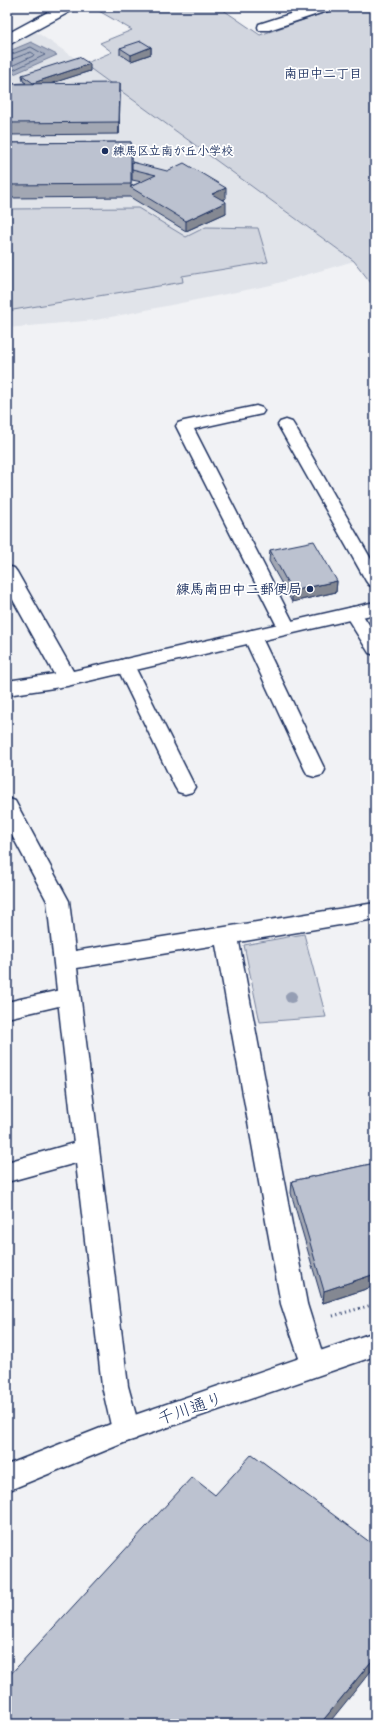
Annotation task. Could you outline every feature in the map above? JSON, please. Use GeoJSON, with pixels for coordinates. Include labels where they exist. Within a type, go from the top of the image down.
{"type":"FeatureCollection","features":[{"type":"Feature","properties":{"kind":"street"},"geometry":{"type":"LineString","coordinates":[[7,40],[68,7]]}},
{"type":"Feature","properties":{"kind":"street"},"geometry":{"type":"LineString","coordinates":[[7,572],[67,678]]}},
{"type":"Feature","properties":{"kind":"street"},"geometry":{"type":"LineString","coordinates":[[7,688],[67,678],[375,608]]}},
{"type":"Feature","properties":{"kind":"street"},"geometry":{"type":"LineString","coordinates":[[7,806],[58,901],[115,1386],[126,1430]]}},
{"type":"Feature","properties":{"kind":"street"},"geometry":{"type":"LineString","coordinates":[[65,961],[375,911]]}},
{"type":"Feature","properties":{"kind":"street"},"geometry":{"type":"LineString","coordinates":[[226,935],[294,1304],[313,1365]]}},
{"type":"Feature","properties":{"kind":"street"},"geometry":{"type":"LineString","coordinates":[[7,1172],[87,1150]]}},
{"type":"Feature","properties":{"kind":"street","name":"千川通り"},"geometry":{"type":"LineString","coordinates":[[7,1478],[126,1430],[375,1344]]}},
{"type":"Feature","properties":{"kind":"lane"},"geometry":{"type":"LineString","coordinates":[[264,27],[325,7]]}},
{"type":"Feature","properties":{"kind":"lane"},"geometry":{"type":"LineString","coordinates":[[256,411],[184,426],[287,628]]}},
{"type":"Feature","properties":{"kind":"lane"},"geometry":{"type":"LineString","coordinates":[[286,425],[375,581]]}},
{"type":"Feature","properties":{"kind":"lane"},"geometry":{"type":"LineString","coordinates":[[353,613],[375,649]]}},
{"type":"Feature","properties":{"kind":"lane"},"geometry":{"type":"LineString","coordinates":[[252,636],[315,770]]}},
{"type":"Feature","properties":{"kind":"lane"},"geometry":{"type":"LineString","coordinates":[[125,665],[185,787]]}},
{"type":"Feature","properties":{"kind":"lane"},"geometry":{"type":"LineString","coordinates":[[7,1010],[69,996]]}},
{"type":"Feature","properties":{"kind":"path"},"geometry":{"type":"LineString","coordinates":[[330,1316],[336,1316],[375,1304]]}},
{"type":"Feature","properties":{"kind":"shaded area"},"geometry":{"type":"Polygon","coordinates":[[[92,7],[219,7],[260,35],[341,7],[375,7],[375,288],[354,261],[84,64],[112,52],[100,43],[132,30],[92,7]]]}},
{"type":"Feature","properties":{"kind":"shaded area","name":"練馬区立南が丘小学校"},"geometry":{"type":"Polygon","coordinates":[[[33,30],[84,64],[354,261],[271,285],[96,320],[7,328],[7,44],[33,30]]]}},
{"type":"Feature","properties":{"kind":"shaded area"},"geometry":{"type":"Polygon","coordinates":[[[138,208],[186,237],[206,227],[258,228],[268,262],[182,276],[183,282],[7,311],[7,209],[138,208]]]}},
{"type":"Feature","properties":{"kind":"shaded area"},"geometry":{"type":"Polygon","coordinates":[[[304,934],[326,1017],[260,1022],[244,945],[304,934]]]}},
{"type":"Feature","properties":{"kind":"water"},"geometry":{"type":"Polygon","coordinates":[[[31,42],[57,55],[7,77],[7,52],[31,42]]]}},
{"type":"Feature","properties":{"kind":"building"},"geometry":{"type":"Polygon","coordinates":[[[141,41],[151,47],[131,55],[120,48],[141,41]]]}},
{"type":"Feature","properties":{"kind":"building"},"geometry":{"type":"Polygon","coordinates":[[[79,57],[90,64],[33,83],[22,75],[79,57]]]}},
{"type":"Feature","properties":{"kind":"building"},"geometry":{"type":"Polygon","coordinates":[[[120,83],[119,122],[7,123],[7,84],[120,83]]]}},
{"type":"Feature","properties":{"kind":"building"},"geometry":{"type":"Polygon","coordinates":[[[131,142],[131,184],[7,185],[7,143],[131,142]]]}},
{"type":"Feature","properties":{"kind":"building"},"geometry":{"type":"Polygon","coordinates":[[[132,162],[167,171],[184,163],[226,188],[212,194],[226,202],[186,221],[130,187],[156,175],[132,169],[132,162]]]}},
{"type":"Feature","properties":{"kind":"building"},"geometry":{"type":"Polygon","coordinates":[[[314,541],[337,581],[292,591],[270,550],[314,541]]]}},
{"type":"Feature","properties":{"kind":"building"},"geometry":{"type":"Polygon","coordinates":[[[375,1163],[375,1274],[324,1291],[292,1181],[375,1163]]]}},
{"type":"Feature","properties":{"kind":"building"},"geometry":{"type":"Polygon","coordinates":[[[252,1454],[375,1546],[375,1657],[320,1724],[7,1724],[7,1678],[192,1477],[215,1495],[252,1454]]]}},
{"type":"Feature","properties":{"kind":"place","name":"練馬区立南が丘小学校"},"geometry":{"type":"Point","coordinates":[105,151]}},
{"type":"Feature","properties":{"kind":"place","name":"練馬南田中二郵便局"},"geometry":{"type":"Point","coordinates":[310,589]}},
{"type":"Feature","properties":{"kind":"district","name":"南田中二丁目"},"geometry":{"type":"Point","coordinates":[323,73]}}]}
